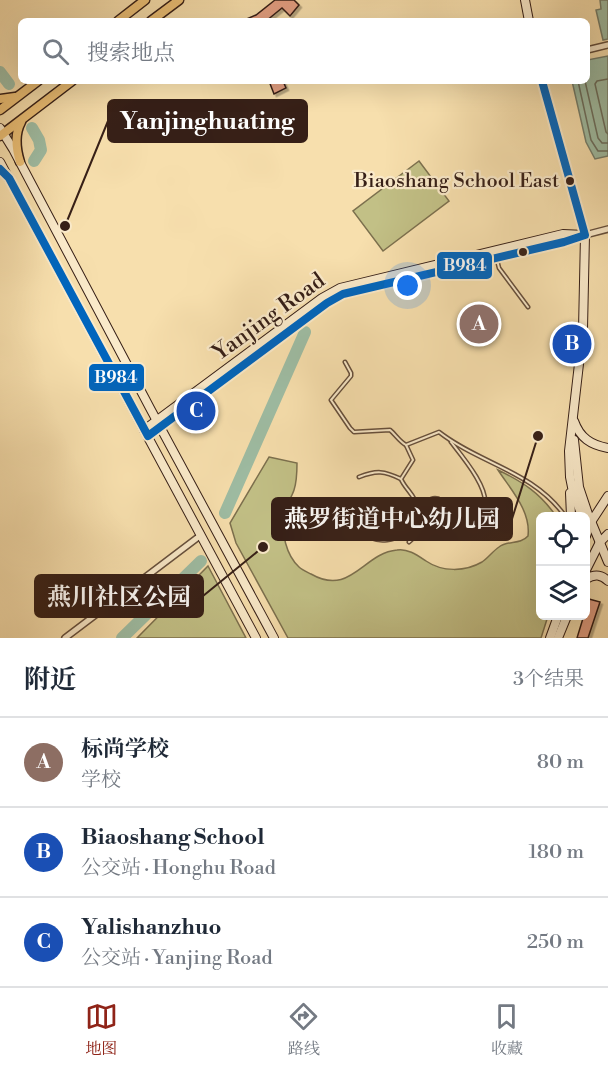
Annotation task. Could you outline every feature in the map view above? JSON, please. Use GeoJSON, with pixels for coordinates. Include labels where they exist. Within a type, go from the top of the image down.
{"type":"FeatureCollection","features":[{"type":"Feature","properties":{"kind":"main road"},"geometry":{"type":"LineString","coordinates":[[122,18],[145,0]]}},
{"type":"Feature","properties":{"kind":"main road"},"geometry":{"type":"LineString","coordinates":[[155,18],[179,0]]}},
{"type":"Feature","properties":{"kind":"main road"},"geometry":{"type":"LineString","coordinates":[[525,0],[528,18]]}},
{"type":"Feature","properties":{"kind":"main road"},"geometry":{"type":"LineString","coordinates":[[0,110],[34,84]]}},
{"type":"Feature","properties":{"kind":"main road"},"geometry":{"type":"LineString","coordinates":[[68,84],[1,132],[20,162],[274,638]]}},
{"type":"Feature","properties":{"kind":"main road"},"geometry":{"type":"LineString","coordinates":[[543,84],[585,236],[583,329],[569,451],[571,512]]}},
{"type":"Feature","properties":{"kind":"main road"},"geometry":{"type":"LineString","coordinates":[[0,99],[11,98],[23,92]]}},
{"type":"Feature","properties":{"kind":"main road"},"geometry":{"type":"LineString","coordinates":[[20,162],[16,147],[17,133],[19,125],[26,116]]}},
{"type":"Feature","properties":{"kind":"main road"},"geometry":{"type":"LineString","coordinates":[[0,162],[256,638]]}},
{"type":"Feature","properties":{"kind":"main road"},"geometry":{"type":"LineString","coordinates":[[0,169],[9,178]]}},
{"type":"Feature","properties":{"kind":"main road","name":"Yanjing Road"},"geometry":{"type":"LineString","coordinates":[[159,424],[322,298],[340,288],[563,234],[585,236]]}},
{"type":"Feature","properties":{"kind":"main road","name":"Yanjing Road"},"geometry":{"type":"LineString","coordinates":[[146,433],[337,297],[585,236]]}},
{"type":"Feature","properties":{"kind":"main road"},"geometry":{"type":"LineString","coordinates":[[572,417],[577,429],[587,441],[608,448]]}},
{"type":"Feature","properties":{"kind":"main road"},"geometry":{"type":"LineString","coordinates":[[572,417],[577,476],[586,512]]}},
{"type":"Feature","properties":{"kind":"main road"},"geometry":{"type":"LineString","coordinates":[[570,477],[580,512]]}},
{"type":"Feature","properties":{"kind":"main road"},"geometry":{"type":"LineString","coordinates":[[590,523],[608,496]]}},
{"type":"Feature","properties":{"kind":"main road"},"geometry":{"type":"LineString","coordinates":[[590,531],[600,542],[608,562]]}},
{"type":"Feature","properties":{"kind":"main road"},"geometry":{"type":"LineString","coordinates":[[587,566],[600,542],[608,534]]}},
{"type":"Feature","properties":{"kind":"main road"},"geometry":{"type":"LineString","coordinates":[[590,576],[595,574],[608,581]]}},
{"type":"Feature","properties":{"kind":"main road"},"geometry":{"type":"LineString","coordinates":[[550,638],[556,620]]}},
{"type":"Feature","properties":{"kind":"main road"},"geometry":{"type":"LineString","coordinates":[[558,638],[565,620]]}},
{"type":"Feature","properties":{"kind":"street"},"geometry":{"type":"LineString","coordinates":[[590,49],[608,45]]}},
{"type":"Feature","properties":{"kind":"street"},"geometry":{"type":"LineString","coordinates":[[585,236],[608,229]]}},
{"type":"Feature","properties":{"kind":"street"},"geometry":{"type":"LineString","coordinates":[[65,638],[201,535]]}},
{"type":"Feature","properties":{"kind":"lane"},"geometry":{"type":"LineString","coordinates":[[496,257],[499,268],[528,308]]}},
{"type":"Feature","properties":{"kind":"lane"},"geometry":{"type":"LineString","coordinates":[[345,362],[351,376],[331,399],[354,432],[390,430],[399,441],[406,445],[413,460],[401,479]]}},
{"type":"Feature","properties":{"kind":"lane"},"geometry":{"type":"LineString","coordinates":[[406,445],[439,432],[461,454],[482,488],[486,501],[484,509],[478,515],[462,519],[438,499],[431,499],[424,508],[421,530],[409,542]]}},
{"type":"Feature","properties":{"kind":"lane"},"geometry":{"type":"LineString","coordinates":[[449,440],[526,480],[561,512]]}},
{"type":"Feature","properties":{"kind":"lane"},"geometry":{"type":"LineString","coordinates":[[327,510],[345,511],[351,514],[359,528],[368,537],[378,540],[403,535],[411,528],[417,507],[401,479],[382,472],[372,472],[359,477]]}},
{"type":"Feature","properties":{"kind":"shaded area"},"geometry":{"type":"Polygon","coordinates":[[[419,161],[449,201],[383,251],[353,211],[419,161]]]}},
{"type":"Feature","properties":{"kind":"shaded area"},"geometry":{"type":"Polygon","coordinates":[[[269,457],[297,463],[295,487],[284,516],[283,529],[294,562],[306,572],[325,580],[337,580],[356,572],[385,553],[397,550],[416,554],[432,565],[446,569],[468,568],[484,560],[503,545],[521,541],[528,536],[523,509],[498,470],[523,484],[544,501],[553,512],[536,512],[536,620],[547,620],[541,638],[288,638],[236,543],[230,523],[269,457]]]}},
{"type":"Feature","properties":{"kind":"shaded area"},"geometry":{"type":"Polygon","coordinates":[[[208,566],[246,638],[137,638],[208,566]]]}},
{"type":"Feature","properties":{"kind":"water"},"geometry":{"type":"Polygon","coordinates":[[[600,0],[608,0],[608,39],[603,40],[596,10],[601,9],[600,0]]]}},
{"type":"Feature","properties":{"kind":"water"},"geometry":{"type":"Polygon","coordinates":[[[608,56],[608,156],[595,159],[586,142],[573,84],[590,84],[590,59],[608,56]]]}},
{"type":"Feature","properties":{"kind":"building"},"geometry":{"type":"Polygon","coordinates":[[[275,0],[294,0],[299,5],[290,16],[282,8],[270,18],[249,18],[275,0]]]}},
{"type":"Feature","properties":{"kind":"building"},"geometry":{"type":"Polygon","coordinates":[[[270,84],[284,84],[286,88],[274,94],[270,84]]]}},
{"type":"Feature","properties":{"kind":"building"},"geometry":{"type":"Polygon","coordinates":[[[590,599],[600,602],[588,638],[577,638],[582,620],[590,620],[590,599]]]}},
{"type":"Feature","properties":{"kind":"waterway"},"geometry":{"type":"LineString","coordinates":[[0,72],[9,84]]}},
{"type":"Feature","properties":{"kind":"waterway"},"geometry":{"type":"LineString","coordinates":[[32,128],[39,140],[41,150],[34,161]]}},
{"type":"Feature","properties":{"kind":"waterway"},"geometry":{"type":"LineString","coordinates":[[225,513],[305,332]]}},
{"type":"Feature","properties":{"kind":"waterway"},"geometry":{"type":"LineString","coordinates":[[122,638],[201,561]]}},
{"type":"Feature","properties":{"kind":"transit line","name":"B984"},"geometry":{"type":"LineString","coordinates":[[0,169],[9,178],[148,436],[327,303],[343,294],[564,242],[585,235],[543,84]]}},
{"type":"Feature","properties":{"kind":"place","name":"Biaoshang School East"},"geometry":{"type":"Point","coordinates":[570,181]}},
{"type":"Feature","properties":{"kind":"place","name":"Yanjinghuating"},"geometry":{"type":"Point","coordinates":[65,226]}},
{"type":"Feature","properties":{"kind":"place","name":"标尚学校"},"geometry":{"type":"Point","coordinates":[479,324]}},
{"type":"Feature","properties":{"kind":"place","name":"Biaoshang School"},"geometry":{"type":"Point","coordinates":[572,344]}},
{"type":"Feature","properties":{"kind":"place","name":"Yalishanzhuo"},"geometry":{"type":"Point","coordinates":[196,411]}},
{"type":"Feature","properties":{"kind":"place","name":"燕罗街道中心幼儿园"},"geometry":{"type":"Point","coordinates":[538,436]}},
{"type":"Feature","properties":{"kind":"place","name":"燕川社区公园"},"geometry":{"type":"Point","coordinates":[263,547]}}]}
